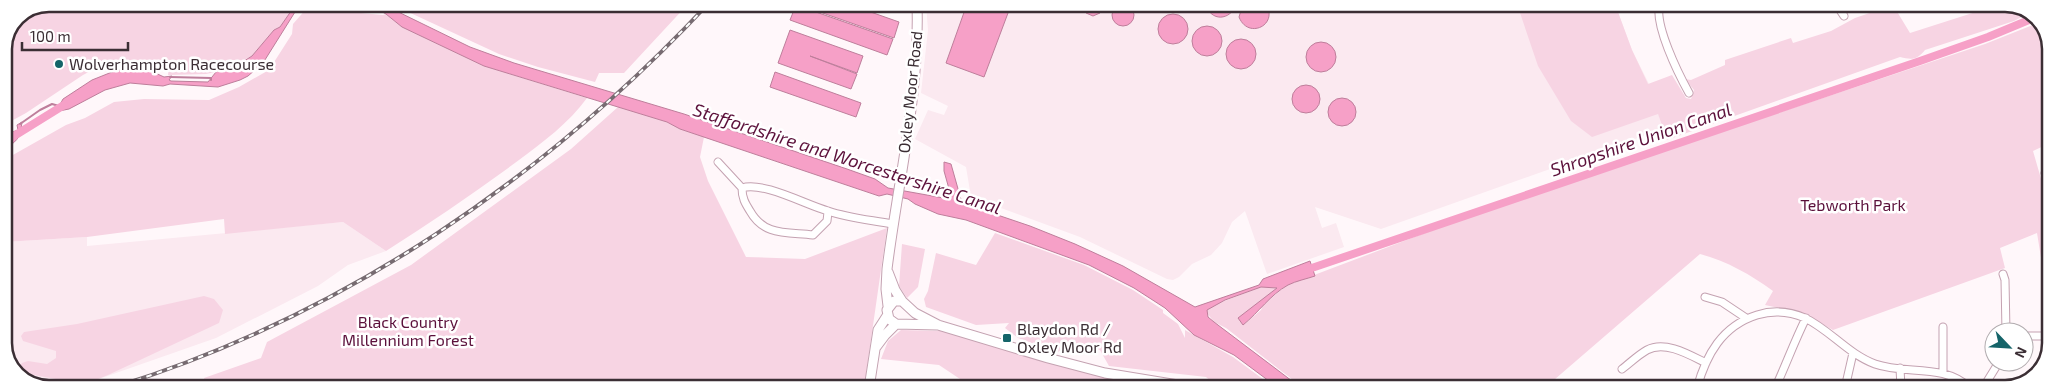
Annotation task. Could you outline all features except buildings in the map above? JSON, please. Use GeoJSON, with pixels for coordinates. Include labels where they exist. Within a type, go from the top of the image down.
{"type":"FeatureCollection","features":[{"type":"Feature","properties":{"kind":"street","name":"Oxley Moor Road"},"geometry":{"type":"LineString","coordinates":[[888,306],[886,289],[887,270],[917,49],[917,12]]}},
{"type":"Feature","properties":{"kind":"street"},"geometry":{"type":"LineString","coordinates":[[1660,12],[1659,20],[1675,67],[1688,93]]}},
{"type":"Feature","properties":{"kind":"street"},"geometry":{"type":"LineString","coordinates":[[1841,12],[1844,16]]}},
{"type":"Feature","properties":{"kind":"street"},"geometry":{"type":"LineString","coordinates":[[718,162],[729,169],[742,188],[742,197],[756,221],[768,230],[813,235],[827,221],[828,212]]}},
{"type":"Feature","properties":{"kind":"street"},"geometry":{"type":"LineString","coordinates":[[742,188],[748,186],[770,190],[828,212],[892,224]]}},
{"type":"Feature","properties":{"kind":"street","name":"Oxley Moor Road"},"geometry":{"type":"LineString","coordinates":[[887,270],[894,290],[902,301]]}},
{"type":"Feature","properties":{"kind":"street"},"geometry":{"type":"LineString","coordinates":[[2004,274],[2006,280],[2006,322]]}},
{"type":"Feature","properties":{"kind":"street"},"geometry":{"type":"LineString","coordinates":[[1705,297],[1722,302],[1746,318]]}},
{"type":"Feature","properties":{"kind":"street"},"geometry":{"type":"LineString","coordinates":[[869,380],[878,330],[887,316],[888,306],[894,301],[902,301],[922,317],[938,325],[1048,358],[1106,373],[1148,380]]}},
{"type":"Feature","properties":{"kind":"street"},"geometry":{"type":"LineString","coordinates":[[874,349],[885,334],[908,319],[909,308]]}},
{"type":"Feature","properties":{"kind":"street"},"geometry":{"type":"LineString","coordinates":[[1700,380],[1706,364],[1725,332],[1746,318],[1776,311],[1806,318],[1853,353],[1874,363],[1943,373],[1960,380]]}},
{"type":"Feature","properties":{"kind":"street"},"geometry":{"type":"LineString","coordinates":[[887,316],[890,321],[898,324],[938,325]]}},
{"type":"Feature","properties":{"kind":"street"},"geometry":{"type":"LineString","coordinates":[[1779,380],[1806,318]]}},
{"type":"Feature","properties":{"kind":"street"},"geometry":{"type":"LineString","coordinates":[[1943,327],[1943,373]]}},
{"type":"Feature","properties":{"kind":"street"},"geometry":{"type":"LineString","coordinates":[[1622,369],[1648,350],[1656,348],[1666,348],[1685,353],[1706,364]]}},
{"type":"Feature","properties":{"kind":"street"},"geometry":{"type":"LineString","coordinates":[[1847,380],[1853,353]]}},
{"type":"Feature","properties":{"kind":"street"},"geometry":{"type":"LineString","coordinates":[[1900,368],[1901,380]]}},
{"type":"Feature","properties":{"kind":"shaded area"},"geometry":{"type":"Polygon","coordinates":[[[290,12],[295,12],[263,63],[248,76],[240,80],[218,87],[130,83],[105,90],[69,109],[57,110],[63,99],[92,80],[117,70],[151,71],[164,77],[172,76],[169,80],[171,81],[208,82],[216,72],[241,63],[252,56],[274,30],[280,27],[290,12]]]}},
{"type":"Feature","properties":{"kind":"shaded area"},"geometry":{"type":"Polygon","coordinates":[[[382,12],[398,12],[470,47],[514,63],[684,114],[875,179],[888,188],[949,199],[951,196],[944,171],[944,162],[951,164],[962,203],[1030,226],[1075,244],[1123,266],[1195,307],[1259,285],[1263,279],[1310,261],[1315,276],[1282,289],[1243,325],[1238,318],[1277,288],[1261,287],[1225,300],[1207,310],[1208,317],[1291,380],[1268,380],[1234,355],[1194,335],[1165,308],[1134,288],[1089,265],[966,220],[938,214],[908,199],[887,194],[879,196],[680,129],[667,122],[484,66],[402,27],[382,12]]]}},
{"type":"Feature","properties":{"kind":"shaded area"},"geometry":{"type":"Polygon","coordinates":[[[793,12],[816,12],[893,39],[887,55],[790,20],[793,12]]]}},
{"type":"Feature","properties":{"kind":"shaded area"},"geometry":{"type":"Polygon","coordinates":[[[820,12],[871,12],[899,22],[894,38],[820,12]]]}},
{"type":"Feature","properties":{"kind":"shaded area"},"geometry":{"type":"Polygon","coordinates":[[[927,12],[1618,12],[1632,50],[1649,84],[1663,129],[1381,229],[1315,207],[1322,228],[1336,223],[1344,247],[1267,274],[1245,211],[1232,222],[1222,243],[1211,255],[1192,264],[1179,277],[1173,280],[1167,279],[1080,237],[971,197],[966,167],[915,139],[928,110],[944,115],[948,106],[921,93],[928,30],[927,12]]]}},
{"type":"Feature","properties":{"kind":"shaded area"},"geometry":{"type":"Polygon","coordinates":[[[964,12],[1008,12],[984,77],[946,63],[964,12]]]}},
{"type":"Feature","properties":{"kind":"shaded area"},"geometry":{"type":"Polygon","coordinates":[[[1085,12],[1101,12],[1093,16],[1085,12]]]}},
{"type":"Feature","properties":{"kind":"shaded area"},"geometry":{"type":"Polygon","coordinates":[[[1113,12],[1133,12],[1131,23],[1123,26],[1115,23],[1112,15],[1113,12]]]}},
{"type":"Feature","properties":{"kind":"shaded area"},"geometry":{"type":"Polygon","coordinates":[[[1210,12],[1232,12],[1221,17],[1210,12]]]}},
{"type":"Feature","properties":{"kind":"shaded area"},"geometry":{"type":"Polygon","coordinates":[[[1241,12],[1269,12],[1269,18],[1266,23],[1255,29],[1243,24],[1239,17],[1241,12]]]}},
{"type":"Feature","properties":{"kind":"shaded area"},"geometry":{"type":"Polygon","coordinates":[[[1173,14],[1179,15],[1187,23],[1187,35],[1179,43],[1173,44],[1167,43],[1159,35],[1158,29],[1159,23],[1167,15],[1173,14]]]}},
{"type":"Feature","properties":{"kind":"shaded area"},"geometry":{"type":"Polygon","coordinates":[[[1207,26],[1213,27],[1221,35],[1221,47],[1213,55],[1207,56],[1201,55],[1193,47],[1192,41],[1193,35],[1201,27],[1207,26]]]}},
{"type":"Feature","properties":{"kind":"shaded area"},"geometry":{"type":"Polygon","coordinates":[[[790,30],[863,56],[857,73],[810,56],[857,74],[851,89],[778,63],[790,30]]]}},
{"type":"Feature","properties":{"kind":"shaded area"},"geometry":{"type":"Polygon","coordinates":[[[1241,39],[1247,40],[1255,48],[1255,60],[1247,68],[1241,69],[1235,68],[1227,60],[1226,54],[1227,48],[1235,40],[1241,39]]]}},
{"type":"Feature","properties":{"kind":"shaded area"},"geometry":{"type":"Polygon","coordinates":[[[1321,42],[1332,46],[1336,57],[1332,68],[1321,72],[1310,68],[1306,57],[1310,46],[1321,42]]]}},
{"type":"Feature","properties":{"kind":"shaded area"},"geometry":{"type":"Polygon","coordinates":[[[775,72],[861,103],[856,117],[770,87],[775,72]]]}},
{"type":"Feature","properties":{"kind":"shaded area"},"geometry":{"type":"Polygon","coordinates":[[[1306,85],[1316,89],[1320,99],[1316,109],[1306,113],[1296,109],[1292,99],[1296,89],[1306,85]]]}},
{"type":"Feature","properties":{"kind":"shaded area"},"geometry":{"type":"Polygon","coordinates":[[[1342,98],[1352,102],[1356,112],[1352,122],[1342,126],[1332,122],[1328,112],[1332,102],[1342,98]]]}},
{"type":"Feature","properties":{"kind":"shaded area"},"geometry":{"type":"Polygon","coordinates":[[[22,122],[22,131],[12,144],[12,132],[18,130],[17,125],[22,122]]]}},
{"type":"Feature","properties":{"kind":"shaded area"},"geometry":{"type":"Polygon","coordinates":[[[343,222],[386,251],[348,265],[318,286],[216,338],[96,380],[49,380],[37,378],[22,367],[15,357],[13,350],[13,241],[87,237],[87,246],[343,222]]]}},
{"type":"Feature","properties":{"kind":"green space","name":"Wolverhampton Racecourse"},"geometry":{"type":"Polygon","coordinates":[[[49,12],[290,12],[280,27],[274,30],[252,56],[229,68],[206,74],[168,75],[169,65],[115,64],[98,67],[12,121],[12,49],[15,35],[23,23],[35,15],[49,12]]]}},
{"type":"Feature","properties":{"kind":"green space"},"geometry":{"type":"Polygon","coordinates":[[[304,12],[386,14],[402,27],[484,66],[587,98],[555,132],[503,172],[386,251],[343,222],[225,234],[224,219],[87,237],[13,241],[12,155],[66,125],[85,118],[114,102],[144,99],[209,100],[239,87],[269,70],[292,34],[293,24],[304,12]]]}},
{"type":"Feature","properties":{"kind":"green space"},"geometry":{"type":"Polygon","coordinates":[[[408,12],[681,12],[624,73],[599,73],[595,82],[538,67],[499,54],[408,12]]]}},
{"type":"Feature","properties":{"kind":"green space"},"geometry":{"type":"Polygon","coordinates":[[[1520,12],[1618,12],[1632,50],[1648,84],[1672,75],[1686,98],[1691,99],[1694,90],[1685,79],[1691,80],[1725,65],[1725,60],[1791,38],[1793,43],[1831,31],[1855,18],[1873,12],[1897,12],[1910,33],[1975,12],[2005,12],[2022,17],[1925,50],[1914,58],[1900,57],[1667,140],[1658,114],[1592,137],[1571,121],[1538,66],[1520,12]]]}},
{"type":"Feature","properties":{"kind":"green space","name":"Tebworth Park"},"geometry":{"type":"Polygon","coordinates":[[[2032,25],[2037,31],[2041,42],[2041,147],[2033,151],[2041,180],[2042,262],[2037,233],[2000,248],[2005,268],[1833,330],[1803,313],[1765,305],[1773,291],[1738,269],[1720,260],[1700,254],[1554,380],[1293,380],[1226,328],[1214,322],[1207,313],[1211,306],[1261,287],[1277,288],[1239,318],[1243,325],[1287,285],[1478,213],[1985,44],[2032,25]]]}},
{"type":"Feature","properties":{"kind":"green space","name":"Black Country Millennium Forest"},"geometry":{"type":"Polygon","coordinates":[[[618,107],[667,122],[680,129],[704,137],[700,157],[708,181],[746,257],[805,259],[887,228],[865,380],[205,380],[204,378],[261,358],[267,342],[411,265],[571,149],[618,107]]]}},
{"type":"Feature","properties":{"kind":"green space"},"geometry":{"type":"Polygon","coordinates":[[[995,233],[1084,265],[1133,290],[1163,310],[1163,313],[1178,324],[1185,338],[1185,330],[1233,357],[1264,380],[1209,380],[1206,377],[1109,366],[1100,350],[1079,344],[1057,352],[1018,338],[1005,328],[1009,323],[976,325],[926,307],[924,299],[928,291],[936,253],[976,265],[995,233]]]}},
{"type":"Feature","properties":{"kind":"green space"},"geometry":{"type":"Polygon","coordinates":[[[902,244],[925,249],[918,287],[907,298],[899,286],[902,244]]]}},
{"type":"Feature","properties":{"kind":"green space"},"geometry":{"type":"Polygon","coordinates":[[[204,296],[214,299],[223,310],[219,323],[96,380],[56,379],[30,374],[22,367],[22,363],[28,361],[47,364],[56,358],[56,351],[23,341],[21,336],[24,332],[77,324],[204,296]]]}},
{"type":"Feature","properties":{"kind":"green space"},"geometry":{"type":"Polygon","coordinates":[[[901,330],[942,331],[1113,380],[962,380],[939,365],[881,359],[888,341],[901,330]]]}},
{"type":"Feature","properties":{"kind":"waterway","name":"Shropshire Union Canal"},"geometry":{"type":"LineString","coordinates":[[1303,271],[1920,61],[2027,21]]}},
{"type":"Feature","properties":{"kind":"waterway"},"geometry":{"type":"LineString","coordinates":[[170,77],[211,78],[211,80]]}},
{"type":"Feature","properties":{"kind":"waterway"},"geometry":{"type":"LineString","coordinates":[[20,124],[52,104],[59,106]]}},
{"type":"Feature","properties":{"kind":"waterway"},"geometry":{"type":"LineString","coordinates":[[14,136],[64,105]]}},
{"type":"Feature","properties":{"kind":"railway"},"geometry":{"type":"LineString","coordinates":[[135,380],[199,357],[281,322],[360,280],[436,234],[509,183],[579,127],[645,68],[700,12]]}},
{"type":"Feature","properties":{"kind":"place","name":"Wolverhampton Racecourse"},"geometry":{"type":"Point","coordinates":[59,64]}},
{"type":"Feature","properties":{"kind":"place","name":"Blaydon Rd / Oxley Moor Rd"},"geometry":{"type":"Point","coordinates":[1007,338]}},
{"type":"Feature","properties":{"kind":"water label","name":"Staffordshire and Worcestershire Canal"},"geometry":{"type":"Point","coordinates":[847,159]}}]}
